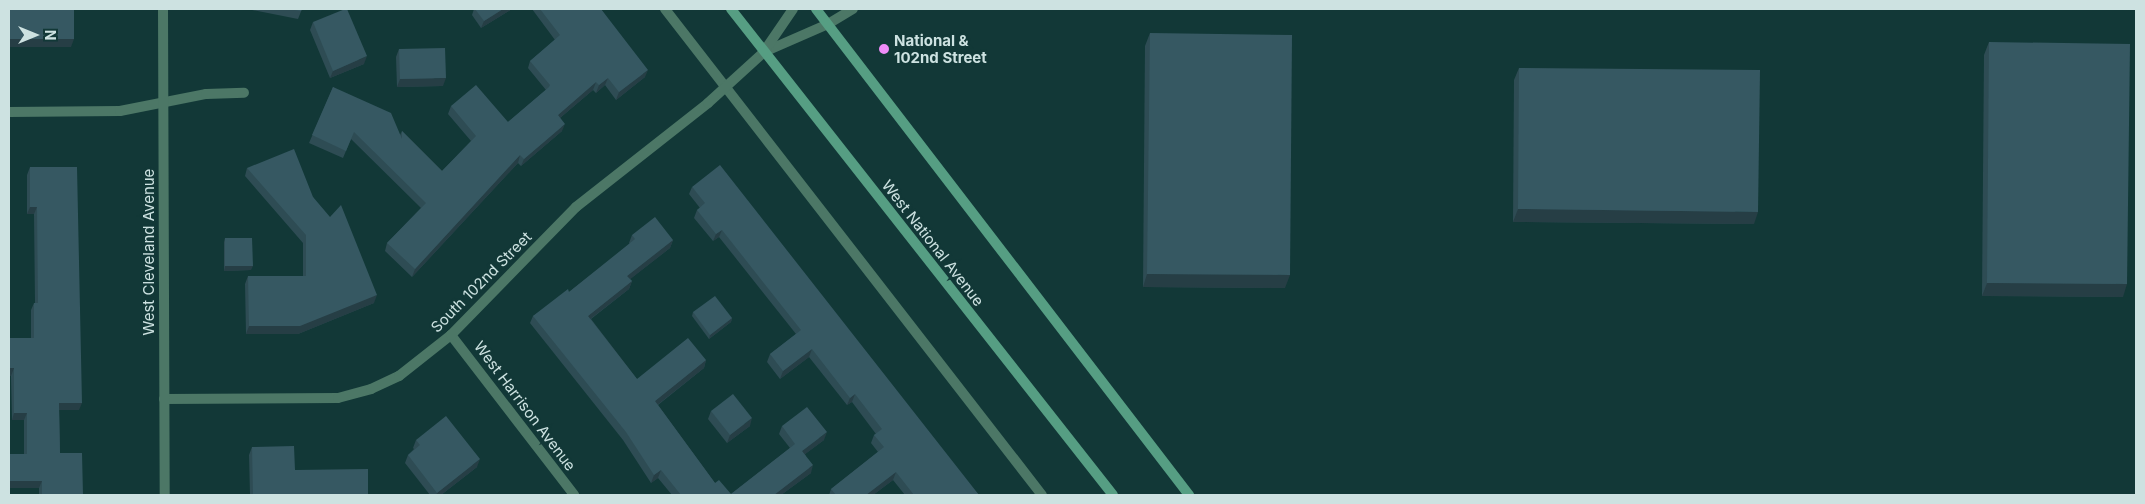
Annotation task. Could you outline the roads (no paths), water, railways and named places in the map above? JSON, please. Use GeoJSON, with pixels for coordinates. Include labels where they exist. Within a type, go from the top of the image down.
{"type":"FeatureCollection","features":[{"type":"Feature","properties":{"kind":"main road","name":"West National Avenue"},"geometry":{"type":"LineString","coordinates":[[731,9],[1112,495]]}},
{"type":"Feature","properties":{"kind":"main road"},"geometry":{"type":"LineString","coordinates":[[816,9],[1190,495]]}},
{"type":"Feature","properties":{"kind":"street","name":"West Cleveland Avenue"},"geometry":{"type":"LineString","coordinates":[[163,9],[165,495]]}},
{"type":"Feature","properties":{"kind":"street"},"geometry":{"type":"LineString","coordinates":[[665,9],[1042,495]]}},
{"type":"Feature","properties":{"kind":"street","name":"South 102nd Street"},"geometry":{"type":"LineString","coordinates":[[164,399],[338,398],[371,389],[399,376],[451,335],[576,207],[725,87],[763,52],[793,9]]}},
{"type":"Feature","properties":{"kind":"street","name":"South 102nd Street"},"geometry":{"type":"LineString","coordinates":[[763,52],[828,24],[853,9]]}},
{"type":"Feature","properties":{"kind":"street"},"geometry":{"type":"LineString","coordinates":[[9,112],[120,111],[164,104],[206,94],[244,93]]}},
{"type":"Feature","properties":{"kind":"street","name":"West Harrison Avenue"},"geometry":{"type":"LineString","coordinates":[[451,335],[574,495]]}},
{"type":"Feature","properties":{"kind":"place","name":"National & 102nd Street"},"geometry":{"type":"Point","coordinates":[884,49]}}]}
